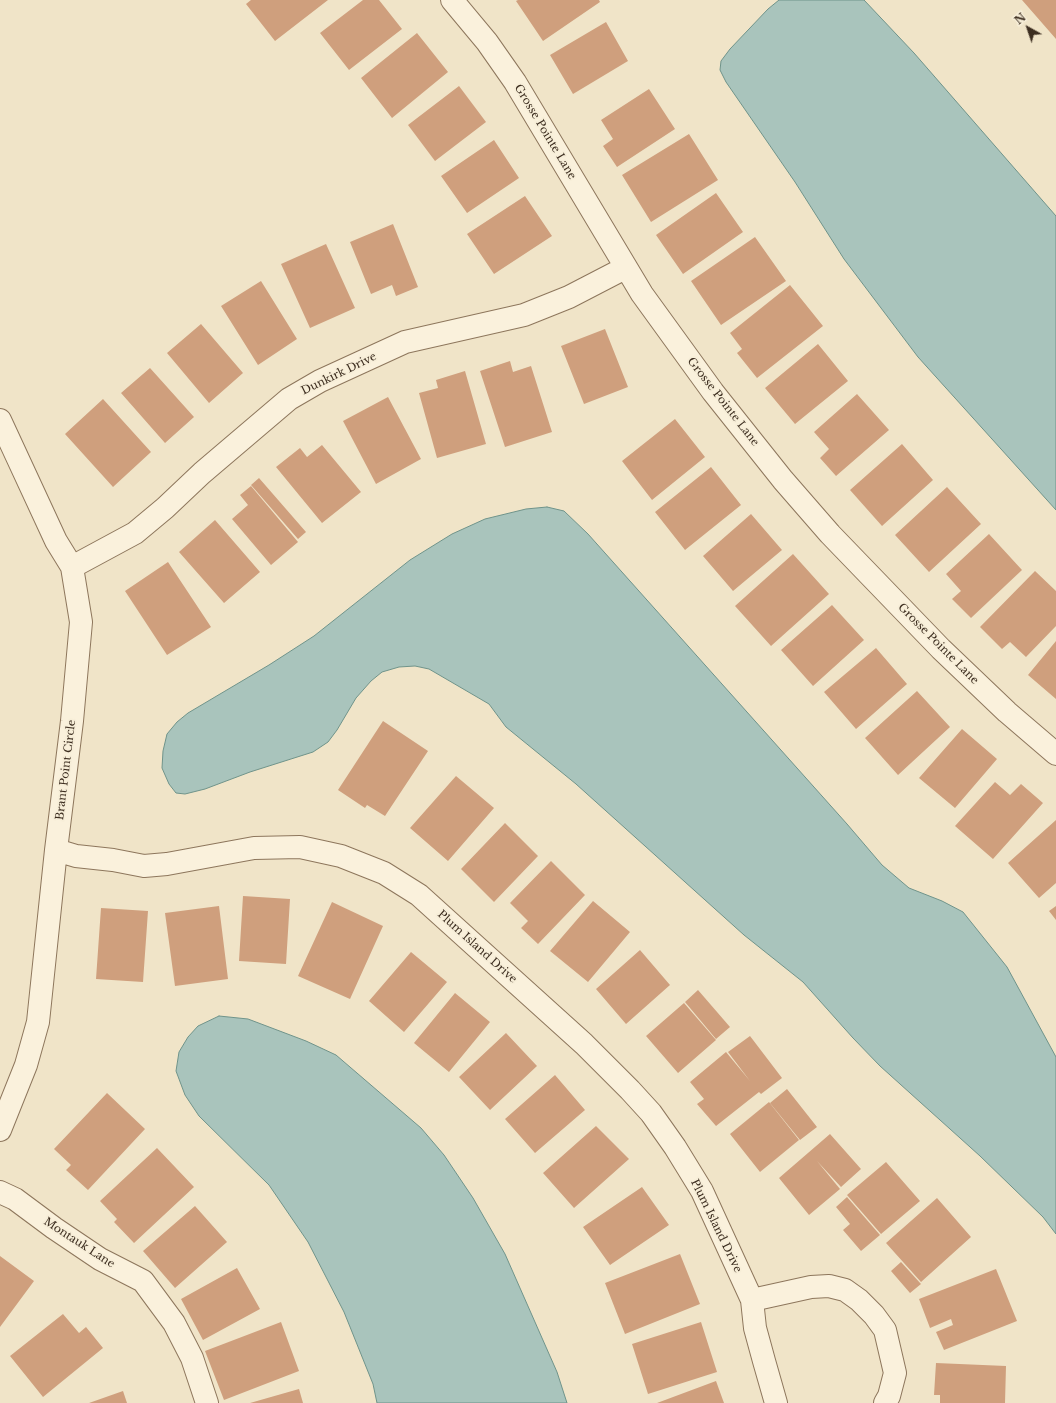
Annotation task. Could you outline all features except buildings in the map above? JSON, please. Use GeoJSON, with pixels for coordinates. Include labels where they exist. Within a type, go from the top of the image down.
{"type":"FeatureCollection","features":[{"type":"Feature","properties":{"kind":"street","name":"Grosse Pointe Lane"},"geometry":{"type":"LineString","coordinates":[[452,0],[487,42],[514,82],[642,294],[713,392],[783,480],[830,534],[940,649],[1007,712],[1056,754]]}},
{"type":"Feature","properties":{"kind":"street","name":"Dunkirk Drive"},"geometry":{"type":"LineString","coordinates":[[72,567],[135,533],[165,508],[202,472],[289,399],[320,381],[405,342],[524,315],[569,297],[625,268]]}},
{"type":"Feature","properties":{"kind":"street","name":"Brant Point Circle"},"geometry":{"type":"LineString","coordinates":[[0,420],[56,541],[72,567],[81,622],[72,721],[56,850],[38,1022],[26,1065],[0,1130]]}},
{"type":"Feature","properties":{"kind":"street","name":"Plum Island Drive"},"geometry":{"type":"LineString","coordinates":[[56,850],[76,856],[113,860],[144,866],[167,864],[254,848],[300,847],[342,856],[384,872],[418,895],[584,1044],[651,1113],[675,1147],[702,1192],[752,1300],[755,1328],[776,1403]]}},
{"type":"Feature","properties":{"kind":"street","name":"Montauk Lane"},"geometry":{"type":"LineString","coordinates":[[0,1192],[15,1199],[54,1228],[100,1259],[143,1281],[174,1323],[192,1358],[207,1403]]}},
{"type":"Feature","properties":{"kind":"street"},"geometry":{"type":"LineString","coordinates":[[752,1300],[811,1287],[829,1286],[845,1290],[859,1300],[874,1315],[885,1330],[895,1373],[889,1396],[885,1403]]}},
{"type":"Feature","properties":{"kind":"water"},"geometry":{"type":"Polygon","coordinates":[[[779,0],[864,0],[914,53],[1056,216],[1056,510],[918,357],[844,259],[795,182],[726,82],[720,70],[721,61],[730,49],[768,9],[779,0]]]}},
{"type":"Feature","properties":{"kind":"water"},"geometry":{"type":"Polygon","coordinates":[[[547,507],[564,511],[588,534],[882,865],[909,888],[942,901],[963,912],[1007,967],[1056,1057],[1056,1234],[1043,1217],[980,1156],[880,1066],[803,982],[744,935],[576,784],[506,727],[489,704],[429,669],[415,666],[399,667],[382,672],[371,681],[356,698],[328,742],[313,752],[250,772],[205,789],[185,794],[176,793],[169,784],[162,768],[163,751],[167,734],[177,722],[188,713],[269,665],[314,636],[410,560],[452,534],[485,519],[526,509],[547,507]]]}},
{"type":"Feature","properties":{"kind":"water"},"geometry":{"type":"Polygon","coordinates":[[[219,1016],[248,1019],[306,1041],[336,1055],[421,1128],[444,1155],[473,1198],[505,1254],[557,1372],[567,1403],[377,1403],[373,1384],[344,1312],[308,1242],[269,1185],[199,1116],[185,1095],[176,1071],[179,1052],[188,1037],[198,1026],[219,1016]]]}}]}
